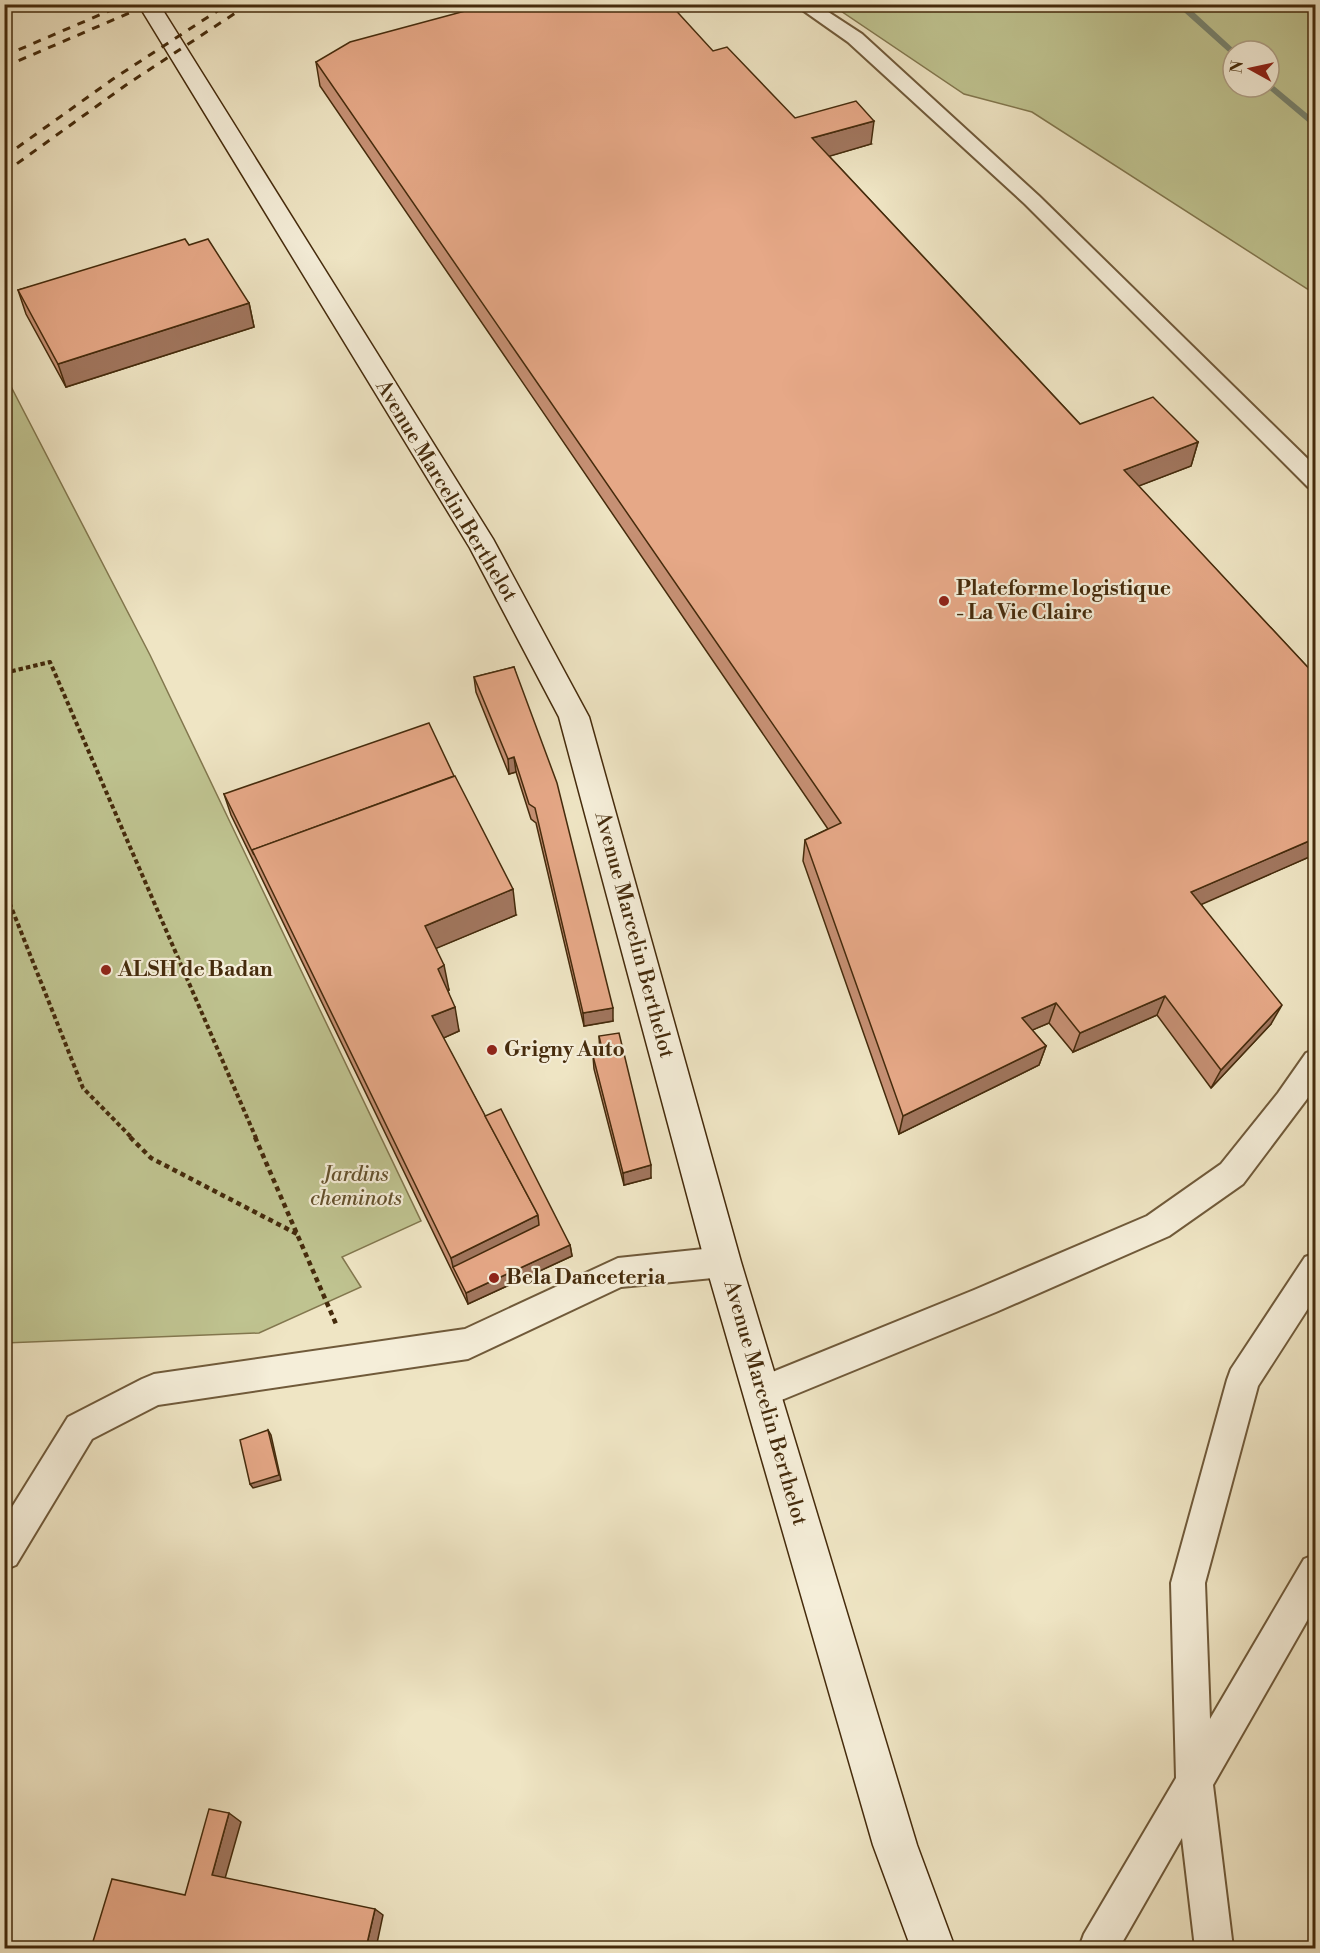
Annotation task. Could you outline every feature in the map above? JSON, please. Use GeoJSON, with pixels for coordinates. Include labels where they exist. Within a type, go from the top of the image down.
{"type":"FeatureCollection","features":[{"type":"Feature","properties":{"kind":"street","name":"Avenue Marcelin Berthelot"},"geometry":{"type":"LineString","coordinates":[[147,4],[483,546],[574,717],[723,1262],[895,1845],[933,1948]]}},
{"type":"Feature","properties":{"kind":"lane"},"geometry":{"type":"LineString","coordinates":[[803,4],[855,38],[1032,200],[1316,481]]}},
{"type":"Feature","properties":{"kind":"lane"},"geometry":{"type":"LineString","coordinates":[[762,1392],[985,1301],[1158,1226],[1232,1174],[1289,1102],[1316,1062]]}},
{"type":"Feature","properties":{"kind":"lane"},"geometry":{"type":"LineString","coordinates":[[4,1553],[80,1428],[154,1390],[468,1344],[618,1273],[723,1262]]}},
{"type":"Feature","properties":{"kind":"lane"},"geometry":{"type":"LineString","coordinates":[[1214,1948],[1194,1781],[1188,1583],[1243,1380],[1316,1267]]}},
{"type":"Feature","properties":{"kind":"lane"},"geometry":{"type":"LineString","coordinates":[[1098,1948],[1316,1571]]}},
{"type":"Feature","properties":{"kind":"path"},"geometry":{"type":"LineString","coordinates":[[4,673],[50,662],[353,1361]]}},
{"type":"Feature","properties":{"kind":"path"},"geometry":{"type":"LineString","coordinates":[[4,889],[83,1088],[151,1158],[298,1235]]}},
{"type":"Feature","properties":{"kind":"green space"},"geometry":{"type":"Polygon","coordinates":[[[832,5],[1315,5],[1315,294],[1032,112],[964,94],[832,5]]]}},
{"type":"Feature","properties":{"kind":"green space","name":"ALSH de Badan"},"geometry":{"type":"Polygon","coordinates":[[[5,375],[150,655],[421,1221],[342,1257],[361,1287],[259,1333],[5,1343],[5,375]]]}},
{"type":"Feature","properties":{"kind":"building","name":"Plateforme logistique - La Vie Claire"},"geometry":{"type":"Polygon","coordinates":[[[491,4],[670,4],[713,51],[727,47],[795,118],[856,101],[874,121],[812,138],[1080,424],[1153,397],[1198,442],[1124,470],[1316,676],[1316,838],[1191,892],[1282,1005],[1221,1070],[1165,996],[1080,1033],[1056,1003],[1022,1018],[1046,1046],[903,1116],[805,840],[841,823],[316,62],[350,42],[491,4]]]}},
{"type":"Feature","properties":{"kind":"building"},"geometry":{"type":"Polygon","coordinates":[[[185,239],[189,245],[208,239],[249,303],[58,364],[18,290],[185,239]]]}},
{"type":"Feature","properties":{"kind":"building"},"geometry":{"type":"Polygon","coordinates":[[[514,667],[557,783],[613,1008],[583,1013],[535,808],[529,804],[514,757],[508,759],[474,677],[514,667]]]}},
{"type":"Feature","properties":{"kind":"building"},"geometry":{"type":"Polygon","coordinates":[[[429,723],[454,776],[252,850],[254,855],[224,794],[429,723]]]}},
{"type":"Feature","properties":{"kind":"building"},"geometry":{"type":"Polygon","coordinates":[[[455,776],[513,889],[425,926],[444,965],[438,969],[455,1007],[432,1016],[538,1215],[451,1258],[252,850],[455,776]]]}},
{"type":"Feature","properties":{"kind":"building"},"geometry":{"type":"Polygon","coordinates":[[[619,1033],[651,1165],[623,1173],[593,1056],[603,1053],[599,1036],[619,1033]]]}},
{"type":"Feature","properties":{"kind":"building"},"geometry":{"type":"Polygon","coordinates":[[[501,1109],[570,1245],[466,1293],[453,1267],[539,1225],[538,1215],[485,1116],[501,1109]]]}},
{"type":"Feature","properties":{"kind":"building"},"geometry":{"type":"Polygon","coordinates":[[[268,1430],[279,1475],[250,1484],[240,1440],[268,1430]]]}},
{"type":"Feature","properties":{"kind":"building"},"geometry":{"type":"Polygon","coordinates":[[[209,1809],[229,1813],[212,1875],[375,1909],[366,1948],[91,1948],[112,1879],[185,1895],[209,1809]]]}},
{"type":"Feature","properties":{"kind":"waterway"},"geometry":{"type":"LineString","coordinates":[[1179,4],[1221,42]]}},
{"type":"Feature","properties":{"kind":"waterway"},"geometry":{"type":"LineString","coordinates":[[1281,95],[1316,126]]}},
{"type":"Feature","properties":{"kind":"railway"},"geometry":{"type":"LineString","coordinates":[[4,56],[125,4]]}},
{"type":"Feature","properties":{"kind":"railway"},"geometry":{"type":"LineString","coordinates":[[4,67],[150,4]]}},
{"type":"Feature","properties":{"kind":"railway"},"geometry":{"type":"LineString","coordinates":[[4,157],[113,79],[228,4]]}},
{"type":"Feature","properties":{"kind":"railway"},"geometry":{"type":"LineString","coordinates":[[4,173],[126,85],[249,4]]}},
{"type":"Feature","properties":{"kind":"place","name":"Plateforme logistique - La Vie Claire"},"geometry":{"type":"Point","coordinates":[944,601]}},
{"type":"Feature","properties":{"kind":"place","name":"ALSH de Badan"},"geometry":{"type":"Point","coordinates":[106,970]}},
{"type":"Feature","properties":{"kind":"place","name":"Grigny Auto"},"geometry":{"type":"Point","coordinates":[492,1050]}},
{"type":"Feature","properties":{"kind":"place","name":"Bela Danceteria"},"geometry":{"type":"Point","coordinates":[494,1278]}},
{"type":"Feature","properties":{"kind":"park label","name":"Jardins cheminots"},"geometry":{"type":"Point","coordinates":[356,1187]}}]}
